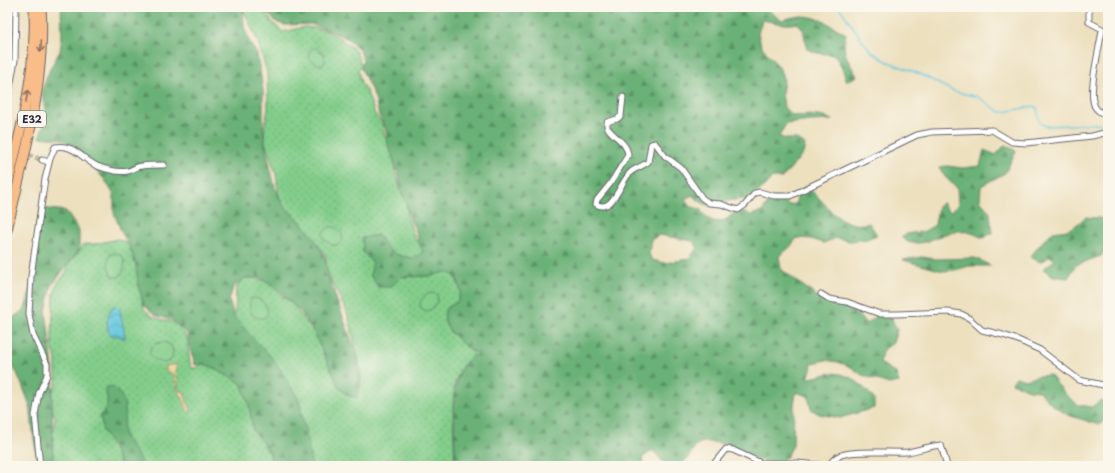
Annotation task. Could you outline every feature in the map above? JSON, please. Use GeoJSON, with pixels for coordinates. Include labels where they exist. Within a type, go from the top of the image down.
{"type":"FeatureCollection","features":[{"type":"Feature","properties":{"kind":"highway","name":"E32"},"geometry":{"type":"LineString","coordinates":[[7,188],[24,118],[30,79],[34,38],[34,7]]}},
{"type":"Feature","properties":{"kind":"highway","name":"E32"},"geometry":{"type":"LineString","coordinates":[[7,230],[37,92],[41,39],[41,7]]}},
{"type":"Feature","properties":{"kind":"street"},"geometry":{"type":"LineString","coordinates":[[7,103],[15,60],[16,7]]}},
{"type":"Feature","properties":{"kind":"street"},"geometry":{"type":"LineString","coordinates":[[1089,7],[1089,22],[1102,29],[1093,85],[1093,100],[1100,113],[1108,116]]}},
{"type":"Feature","properties":{"kind":"street"},"geometry":{"type":"LineString","coordinates":[[623,97],[622,116],[607,122],[607,127],[628,150],[628,155],[610,184],[597,200],[596,204],[600,206],[605,206],[614,199],[624,181],[632,171],[648,162],[651,144],[655,143],[665,156],[681,168],[702,198],[709,203],[721,204],[738,210],[746,204],[755,193],[760,192],[774,196],[790,196],[917,135],[932,132],[992,130],[1012,142],[1026,143],[1092,136],[1108,132]]}},
{"type":"Feature","properties":{"kind":"street"},"geometry":{"type":"LineString","coordinates":[[40,466],[36,415],[39,393],[47,375],[47,364],[33,335],[29,314],[31,276],[52,151],[55,147],[59,146],[68,147],[98,166],[120,171],[128,171],[135,167],[164,165]]}},
{"type":"Feature","properties":{"kind":"street"},"geometry":{"type":"LineString","coordinates":[[42,160],[49,162]]}},
{"type":"Feature","properties":{"kind":"street"},"geometry":{"type":"LineString","coordinates":[[821,294],[829,299],[847,302],[880,314],[948,312],[961,314],[969,318],[982,330],[1010,337],[1040,350],[1079,380],[1108,386]]}},
{"type":"Feature","properties":{"kind":"street"},"geometry":{"type":"LineString","coordinates":[[712,466],[726,448],[761,463],[798,463],[828,466],[837,457],[844,454],[861,452],[908,452],[941,445],[947,466]]}},
{"type":"Feature","properties":{"kind":"green space"},"geometry":{"type":"Polygon","coordinates":[[[61,7],[243,7],[244,26],[249,41],[257,54],[260,70],[263,91],[263,130],[275,188],[284,207],[298,219],[314,238],[324,256],[330,282],[358,358],[360,380],[357,398],[348,395],[340,389],[311,327],[302,313],[274,286],[261,278],[245,278],[233,287],[229,301],[235,318],[268,353],[299,400],[312,466],[271,466],[270,453],[253,430],[249,405],[241,383],[206,364],[195,365],[187,333],[172,320],[155,315],[144,305],[138,284],[136,265],[130,247],[122,233],[114,213],[114,195],[105,180],[75,147],[61,139],[39,137],[46,119],[42,90],[50,69],[60,51],[62,36],[61,7]]]}},
{"type":"Feature","properties":{"kind":"green space"},"geometry":{"type":"Polygon","coordinates":[[[242,7],[260,7],[274,24],[283,32],[304,27],[316,28],[337,36],[355,50],[363,68],[359,68],[358,70],[361,83],[367,92],[375,114],[382,123],[384,134],[393,155],[396,175],[400,186],[406,195],[408,218],[415,239],[425,250],[452,270],[461,291],[459,302],[446,319],[448,330],[471,345],[473,356],[459,373],[454,392],[454,466],[54,466],[51,451],[51,440],[55,417],[51,406],[52,394],[56,383],[56,359],[52,346],[54,293],[58,282],[66,273],[69,262],[84,244],[95,244],[118,239],[129,244],[136,266],[144,309],[153,317],[175,323],[183,331],[188,341],[191,368],[198,368],[227,322],[235,313],[236,288],[243,278],[254,278],[265,281],[292,303],[320,340],[323,352],[333,373],[347,390],[359,390],[361,379],[360,367],[350,322],[346,310],[326,268],[326,256],[316,242],[283,209],[279,198],[276,174],[265,142],[264,130],[268,108],[267,73],[257,39],[242,7]]]}},
{"type":"Feature","properties":{"kind":"green space"},"geometry":{"type":"Polygon","coordinates":[[[260,7],[764,7],[781,20],[797,16],[808,16],[820,20],[846,34],[844,46],[846,56],[857,76],[847,81],[835,55],[817,53],[807,49],[803,29],[798,23],[784,24],[762,20],[758,33],[761,46],[779,67],[784,80],[782,93],[784,107],[793,116],[818,116],[832,120],[786,124],[779,136],[785,139],[796,139],[805,145],[803,154],[782,178],[772,178],[758,193],[752,197],[713,205],[704,204],[692,195],[685,199],[689,206],[700,209],[707,218],[717,222],[725,220],[737,209],[750,215],[762,212],[771,198],[782,198],[788,205],[795,204],[798,195],[805,186],[839,218],[854,224],[869,223],[877,235],[864,240],[850,241],[836,238],[824,243],[811,239],[797,238],[789,248],[779,256],[781,269],[819,298],[847,305],[867,324],[877,314],[891,317],[897,330],[893,343],[882,351],[880,363],[896,373],[899,382],[889,384],[862,375],[851,367],[838,362],[825,360],[812,364],[808,378],[834,373],[847,376],[859,383],[869,393],[874,399],[874,408],[840,418],[819,414],[811,409],[808,396],[796,392],[794,405],[793,445],[787,457],[775,462],[762,461],[718,443],[702,442],[693,449],[685,461],[675,466],[666,464],[653,450],[642,458],[643,466],[455,466],[454,401],[458,377],[462,367],[475,353],[467,348],[449,330],[445,322],[445,309],[457,302],[461,290],[456,276],[445,272],[432,276],[401,277],[391,287],[378,287],[370,275],[373,263],[363,252],[362,238],[378,235],[392,252],[401,256],[414,258],[423,252],[400,188],[399,176],[388,144],[385,127],[379,115],[375,98],[361,68],[363,60],[360,50],[348,39],[311,24],[285,25],[278,23],[260,7]],[[659,235],[651,240],[649,254],[652,260],[665,263],[688,259],[698,248],[693,241],[659,235]]]}},
{"type":"Feature","properties":{"kind":"green space"},"geometry":{"type":"Polygon","coordinates":[[[316,48],[324,54],[325,62],[321,65],[309,58],[309,51],[316,48]]]}},
{"type":"Feature","properties":{"kind":"green space"},"geometry":{"type":"Polygon","coordinates":[[[1005,145],[1016,151],[1005,173],[981,186],[980,200],[990,213],[992,233],[983,238],[968,232],[956,231],[922,243],[908,242],[901,237],[906,234],[925,231],[935,225],[938,207],[943,202],[945,207],[951,212],[958,204],[957,188],[945,177],[939,167],[947,166],[963,168],[980,166],[984,150],[996,155],[1005,145]]]}},
{"type":"Feature","properties":{"kind":"green space"},"geometry":{"type":"Polygon","coordinates":[[[42,208],[66,211],[79,231],[79,250],[52,285],[46,311],[53,368],[53,466],[39,466],[30,405],[17,373],[7,359],[7,322],[25,309],[37,264],[37,223],[42,208]]]}},
{"type":"Feature","properties":{"kind":"green space"},"geometry":{"type":"Polygon","coordinates":[[[1086,217],[1108,219],[1108,246],[1101,256],[1076,265],[1068,278],[1055,277],[1043,269],[1055,260],[1050,256],[1040,262],[1030,257],[1044,240],[1053,232],[1067,230],[1075,226],[1086,217]]]}},
{"type":"Feature","properties":{"kind":"green space"},"geometry":{"type":"Polygon","coordinates":[[[330,227],[335,227],[342,234],[343,240],[338,245],[332,245],[324,239],[322,234],[330,227]]]}},
{"type":"Feature","properties":{"kind":"green space"},"geometry":{"type":"Polygon","coordinates":[[[114,253],[121,255],[125,264],[124,270],[118,277],[113,277],[108,266],[110,255],[114,253]]]}},
{"type":"Feature","properties":{"kind":"green space"},"geometry":{"type":"Polygon","coordinates":[[[922,257],[934,259],[975,258],[991,266],[969,266],[955,270],[943,271],[903,260],[922,257]]]}},
{"type":"Feature","properties":{"kind":"green space"},"geometry":{"type":"Polygon","coordinates":[[[426,294],[437,294],[437,301],[431,309],[424,310],[421,308],[420,302],[426,294]]]}},
{"type":"Feature","properties":{"kind":"green space"},"geometry":{"type":"Polygon","coordinates":[[[257,298],[265,304],[267,307],[266,317],[258,318],[252,314],[250,311],[250,303],[251,299],[257,298]]]}},
{"type":"Feature","properties":{"kind":"green space"},"geometry":{"type":"Polygon","coordinates":[[[163,342],[171,345],[173,351],[172,359],[165,363],[154,359],[150,354],[151,348],[154,344],[163,342]]]}},
{"type":"Feature","properties":{"kind":"green space"},"geometry":{"type":"Polygon","coordinates":[[[1050,375],[1066,395],[1078,405],[1092,407],[1101,400],[1108,403],[1103,423],[1096,424],[1068,415],[1052,405],[1039,391],[1029,390],[1012,383],[1016,377],[1026,380],[1038,376],[1050,375]]]}},
{"type":"Feature","properties":{"kind":"green space"},"geometry":{"type":"Polygon","coordinates":[[[112,386],[120,394],[125,406],[124,434],[139,458],[142,466],[121,466],[103,431],[100,415],[107,406],[105,388],[112,386]]]}},
{"type":"Feature","properties":{"kind":"sand"},"geometry":{"type":"Polygon","coordinates":[[[176,364],[177,368],[175,371],[178,377],[178,386],[180,391],[184,392],[191,412],[187,411],[176,386],[175,376],[166,371],[166,366],[176,364]]]}},
{"type":"Feature","properties":{"kind":"water"},"geometry":{"type":"Polygon","coordinates":[[[113,306],[120,308],[124,336],[126,337],[124,339],[120,336],[111,335],[109,332],[107,324],[108,317],[113,306]]]}},
{"type":"Feature","properties":{"kind":"waterway"},"geometry":{"type":"LineString","coordinates":[[839,7],[873,53],[888,62],[920,74],[953,91],[978,97],[1000,112],[1034,106],[1037,108],[1041,124],[1047,126],[1108,123]]}},
{"type":"Feature","properties":{"kind":"tunnel"},"geometry":{"type":"LineString","coordinates":[[7,147],[42,160]]}}]}
